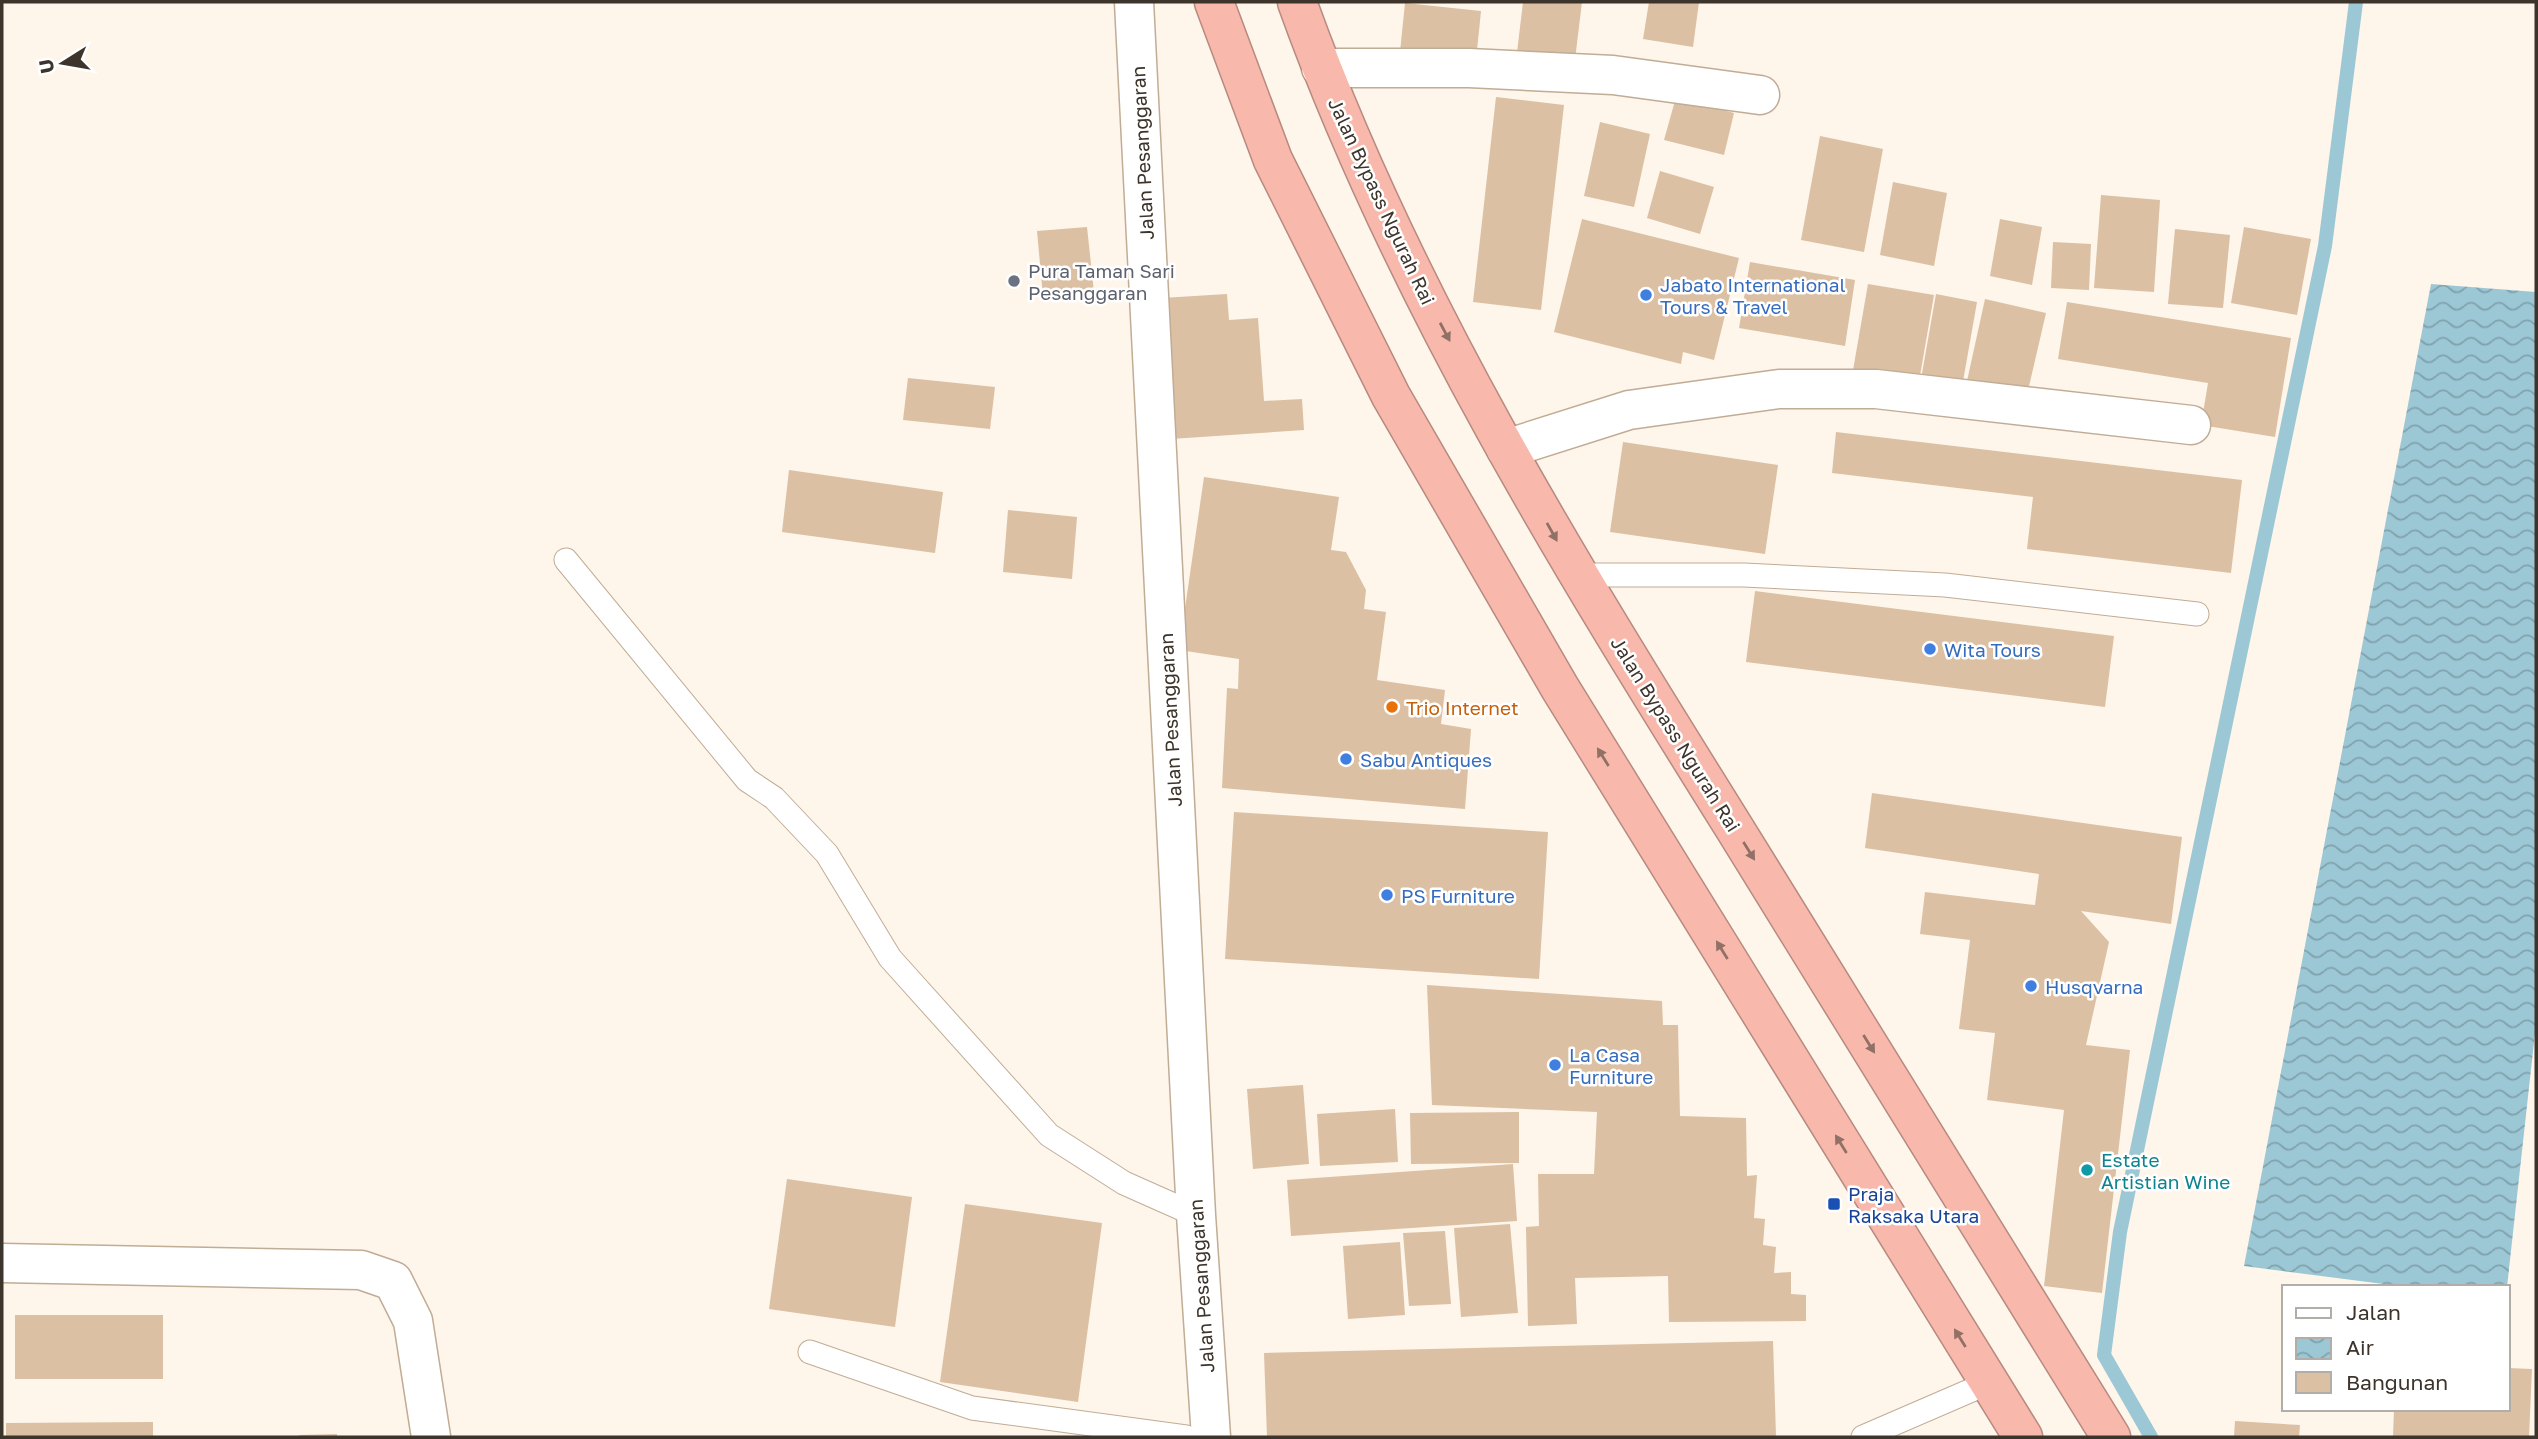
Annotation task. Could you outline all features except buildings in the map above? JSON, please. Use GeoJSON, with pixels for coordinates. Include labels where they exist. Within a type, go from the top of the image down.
{"type":"FeatureCollection","features":[{"type":"Feature","properties":{"kind":"highway"},"geometry":{"type":"LineString","coordinates":[[1214,2],[1273,160],[1391,396],[1560,688],[2023,1437]]}},
{"type":"Feature","properties":{"kind":"highway","name":"Jalan Bypass Ngurah Rai"},"geometry":{"type":"LineString","coordinates":[[1297,2],[1321,68],[1391,230],[1506,449],[1576,575],[1912,1112],[2111,1437]]}},
{"type":"Feature","properties":{"kind":"street","name":"Jalan Pesanggaran"},"geometry":{"type":"LineString","coordinates":[[1134,2],[1196,1215],[1211,1437]]}},
{"type":"Feature","properties":{"kind":"street"},"geometry":{"type":"LineString","coordinates":[[1321,68],[1469,68],[1613,75],[1760,95]]}},
{"type":"Feature","properties":{"kind":"street"},"geometry":{"type":"LineString","coordinates":[[1506,449],[1629,410],[1779,389],[1876,389],[2191,425]]}},
{"type":"Feature","properties":{"kind":"street"},"geometry":{"type":"LineString","coordinates":[[2,1263],[361,1270],[393,1281],[413,1321],[430,1437]]}},
{"type":"Feature","properties":{"kind":"lane"},"geometry":{"type":"LineString","coordinates":[[566,560],[747,780],[774,797],[827,854],[890,958],[1049,1135],[1124,1183],[1196,1215]]}},
{"type":"Feature","properties":{"kind":"lane"},"geometry":{"type":"LineString","coordinates":[[1576,575],[1744,575],[1945,585],[2197,614]]}},
{"type":"Feature","properties":{"kind":"lane"},"geometry":{"type":"LineString","coordinates":[[810,1352],[972,1408],[1186,1437]]}},
{"type":"Feature","properties":{"kind":"lane"},"geometry":{"type":"LineString","coordinates":[[1863,1437],[1988,1383]]}},
{"type":"Feature","properties":{"kind":"water"},"geometry":{"type":"Polygon","coordinates":[[[2431,284],[2536,292],[2536,1024],[2507,1285],[2391,1285],[2244,1266],[2431,284]]]}},
{"type":"Feature","properties":{"kind":"waterway"},"geometry":{"type":"LineString","coordinates":[[2151,1437],[2104,1355],[2120,1232],[2325,246],[2356,2]]}},
{"type":"Feature","properties":{"kind":"place","name":"Pura Taman Sari Pesanggaran"},"geometry":{"type":"Point","coordinates":[1014,281]}},
{"type":"Feature","properties":{"kind":"place","name":"Jabato International Tours & Travel"},"geometry":{"type":"Point","coordinates":[1646,295]}},
{"type":"Feature","properties":{"kind":"place","name":"Wita Tours"},"geometry":{"type":"Point","coordinates":[1930,649]}},
{"type":"Feature","properties":{"kind":"place","name":"Trio Internet"},"geometry":{"type":"Point","coordinates":[1392,707]}},
{"type":"Feature","properties":{"kind":"place","name":"Sabu Antiques"},"geometry":{"type":"Point","coordinates":[1346,759]}},
{"type":"Feature","properties":{"kind":"place","name":"PS Furniture"},"geometry":{"type":"Point","coordinates":[1387,895]}},
{"type":"Feature","properties":{"kind":"place","name":"Husqvarna"},"geometry":{"type":"Point","coordinates":[2031,986]}},
{"type":"Feature","properties":{"kind":"place","name":"La Casa Furniture"},"geometry":{"type":"Point","coordinates":[1555,1065]}},
{"type":"Feature","properties":{"kind":"place","name":"Estate Artistian Wine"},"geometry":{"type":"Point","coordinates":[2087,1170]}},
{"type":"Feature","properties":{"kind":"place","name":"Praja Raksaka Utara"},"geometry":{"type":"Point","coordinates":[1834,1204]}}]}
